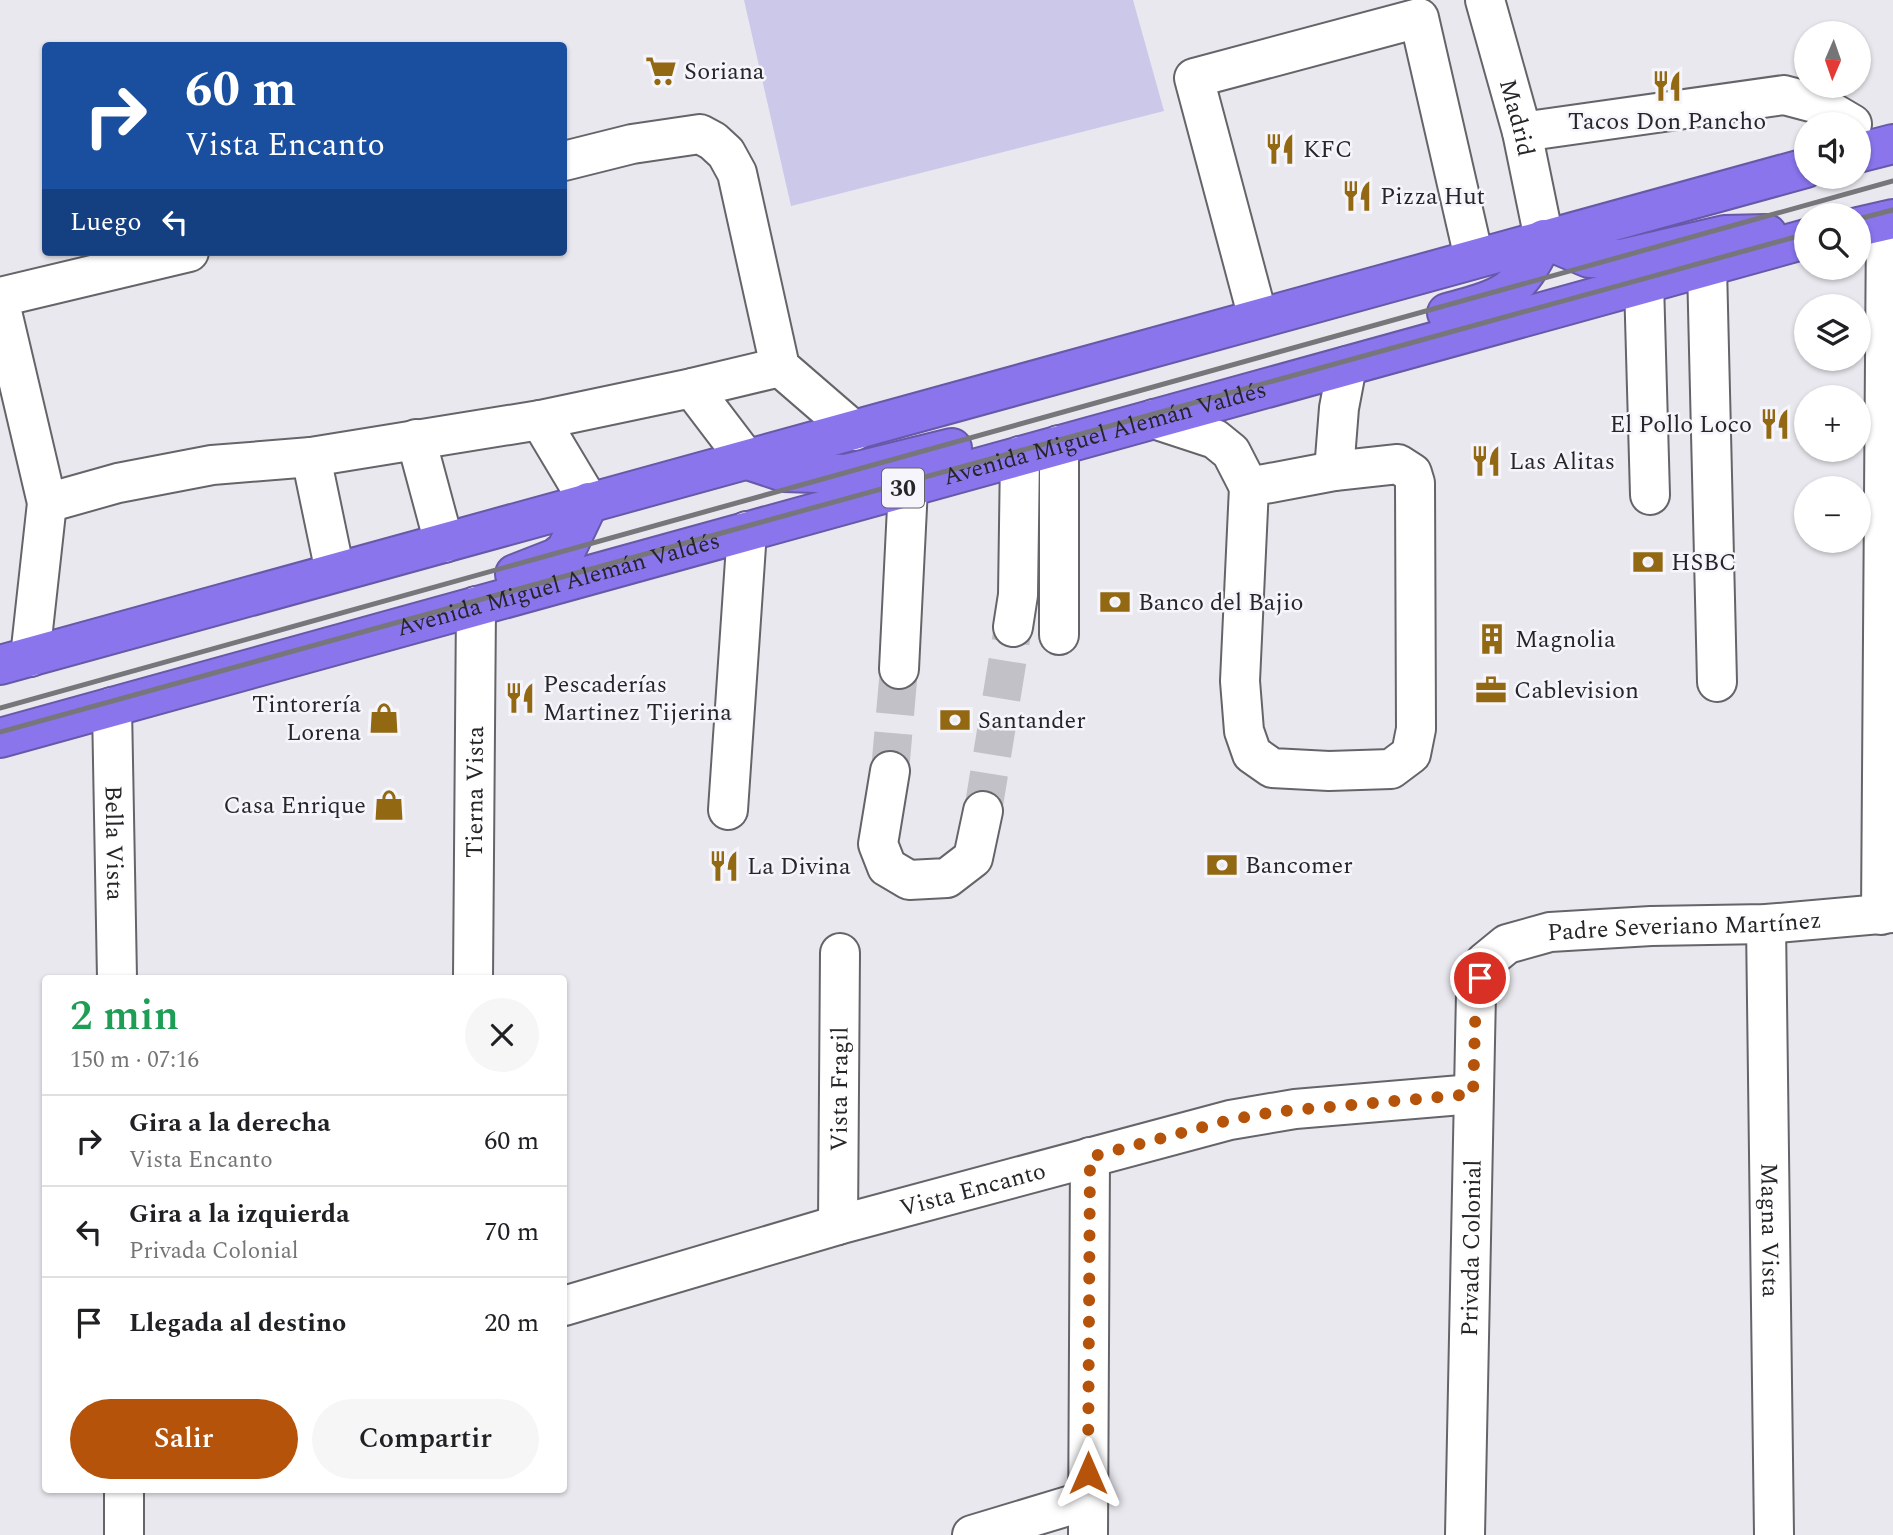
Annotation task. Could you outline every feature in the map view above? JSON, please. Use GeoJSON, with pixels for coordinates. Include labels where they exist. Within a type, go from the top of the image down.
{"type":"FeatureCollection","features":[{"type":"Feature","properties":{"kind":"highway"},"geometry":{"type":"LineString","coordinates":[[15,661],[1794,171]]}},
{"type":"Feature","properties":{"kind":"highway"},"geometry":{"type":"LineString","coordinates":[[1544,239],[1589,258],[1622,259],[1725,235],[1756,233],[1794,237]]}},
{"type":"Feature","properties":{"kind":"highway"},"geometry":{"type":"LineString","coordinates":[[1347,366],[1364,342],[1388,329],[1487,302],[1513,289],[1529,269],[1544,239]]}},
{"type":"Feature","properties":{"kind":"highway","name":"Avenida Miguel Alemán Valdés"},"geometry":{"type":"LineString","coordinates":[[0,738],[1794,242]]}},
{"type":"Feature","properties":{"kind":"highway"},"geometry":{"type":"LineString","coordinates":[[746,459],[784,472],[846,474],[952,448],[999,445],[1020,456]]}},
{"type":"Feature","properties":{"kind":"highway"},"geometry":{"type":"LineString","coordinates":[[476,606],[494,586],[513,575],[556,558],[566,550],[589,502]]}},
{"type":"Feature","properties":{"kind":"street","name":"Madrid"},"geometry":{"type":"LineString","coordinates":[[1485,0],[1522,132],[1544,239]]}},
{"type":"Feature","properties":{"kind":"street"},"geometry":{"type":"LineString","coordinates":[[1258,318],[1194,78],[1419,18],[1474,258]]}},
{"type":"Feature","properties":{"kind":"street"},"geometry":{"type":"LineString","coordinates":[[1522,132],[1784,95],[1818,104],[1832,112]]}},
{"type":"Feature","properties":{"kind":"street"},"geometry":{"type":"LineString","coordinates":[[567,160],[632,144],[699,134],[720,147],[737,173],[780,367],[854,431]]}},
{"type":"Feature","properties":{"kind":"street"},"geometry":{"type":"LineString","coordinates":[[1882,215],[1889,414],[1887,914]]}},
{"type":"Feature","properties":{"kind":"street"},"geometry":{"type":"LineString","coordinates":[[0,297],[172,256]]}},
{"type":"Feature","properties":{"kind":"street"},"geometry":{"type":"LineString","coordinates":[[1707,267],[1717,682]]}},
{"type":"Feature","properties":{"kind":"street"},"geometry":{"type":"LineString","coordinates":[[1644,283],[1650,495]]}},
{"type":"Feature","properties":{"kind":"street"},"geometry":{"type":"LineString","coordinates":[[0,303],[47,503],[15,661]]}},
{"type":"Feature","properties":{"kind":"street"},"geometry":{"type":"LineString","coordinates":[[1334,471],[1339,408],[1347,366]]}},
{"type":"Feature","properties":{"kind":"street"},"geometry":{"type":"LineString","coordinates":[[47,503],[118,483],[212,465],[311,457],[540,420],[780,367]]}},
{"type":"Feature","properties":{"kind":"street"},"geometry":{"type":"LineString","coordinates":[[692,388],[746,459]]}},
{"type":"Feature","properties":{"kind":"street"},"geometry":{"type":"LineString","coordinates":[[1154,419],[1215,439],[1231,453],[1249,487],[1240,681],[1244,731],[1252,754],[1272,768],[1329,771],[1391,769],[1411,754],[1416,729],[1415,483],[1412,473],[1398,464],[1334,471],[1249,487]]}},
{"type":"Feature","properties":{"kind":"street"},"geometry":{"type":"LineString","coordinates":[[540,420],[589,502]]}},
{"type":"Feature","properties":{"kind":"street"},"geometry":{"type":"LineString","coordinates":[[416,439],[444,543]]}},
{"type":"Feature","properties":{"kind":"street"},"geometry":{"type":"LineString","coordinates":[[1059,445],[1059,635]]}},
{"type":"Feature","properties":{"kind":"street"},"geometry":{"type":"LineString","coordinates":[[1013,627],[1018,595],[1020,456]]}},
{"type":"Feature","properties":{"kind":"street"},"geometry":{"type":"LineString","coordinates":[[311,457],[335,572]]}},
{"type":"Feature","properties":{"kind":"street"},"geometry":{"type":"LineString","coordinates":[[899,669],[908,487]]}},
{"type":"Feature","properties":{"kind":"street"},"geometry":{"type":"LineString","coordinates":[[729,810],[747,531]]}},
{"type":"Feature","properties":{"kind":"street","name":"Tierna Vista"},"geometry":{"type":"LineString","coordinates":[[473,975],[476,606]]}},
{"type":"Feature","properties":{"kind":"street","name":"Bella Vista"},"geometry":{"type":"LineString","coordinates":[[112,707],[117,975]]}},
{"type":"Feature","properties":{"kind":"street"},"geometry":{"type":"LineString","coordinates":[[890,771],[878,844],[887,867],[908,880],[947,878],[973,858],[983,811]]}},
{"type":"Feature","properties":{"kind":"street","name":"Padre Severiano Martínez"},"geometry":{"type":"LineString","coordinates":[[1485,962],[1507,944],[1550,932],[1651,926],[1766,924],[1887,914]]}},
{"type":"Feature","properties":{"kind":"street","name":"Magna Vista"},"geometry":{"type":"LineString","coordinates":[[1766,924],[1774,1535]]}},
{"type":"Feature","properties":{"kind":"street","name":"Vista Fragil"},"geometry":{"type":"LineString","coordinates":[[838,1225],[840,953]]}},
{"type":"Feature","properties":{"kind":"street","name":"Privada Colonial"},"geometry":{"type":"LineString","coordinates":[[1465,1535],[1476,993],[1485,962]]}},
{"type":"Feature","properties":{"kind":"street","name":"Vista Encanto"},"geometry":{"type":"LineString","coordinates":[[567,1305],[838,1225],[1230,1120],[1295,1109],[1473,1094]]}},
{"type":"Feature","properties":{"kind":"street"},"geometry":{"type":"LineString","coordinates":[[972,1535],[1088,1517],[1090,1157]]}},
{"type":"Feature","properties":{"kind":"street"},"geometry":{"type":"LineString","coordinates":[[124,1493],[124,1535]]}},
{"type":"Feature","properties":{"kind":"shaded area"},"geometry":{"type":"Polygon","coordinates":[[[744,0],[1133,0],[1164,111],[791,206],[744,0]]]}},
{"type":"Feature","properties":{"kind":"tunnel"},"geometry":{"type":"LineString","coordinates":[[983,811],[1013,627]]}},
{"type":"Feature","properties":{"kind":"tunnel"},"geometry":{"type":"LineString","coordinates":[[890,771],[899,669]]}},
{"type":"Feature","properties":{"kind":"railway"},"geometry":{"type":"LineString","coordinates":[[0,708],[1893,181]]}},
{"type":"Feature","properties":{"kind":"railway"},"geometry":{"type":"LineString","coordinates":[[1871,216],[1893,210]]}},
{"type":"Feature","properties":{"kind":"railway"},"geometry":{"type":"LineString","coordinates":[[0,732],[1794,237]]}},
{"type":"Feature","properties":{"kind":"place","name":"Soriana"},"geometry":{"type":"Point","coordinates":[661,71]}},
{"type":"Feature","properties":{"kind":"place","name":"Tacos Don Pancho"},"geometry":{"type":"Point","coordinates":[1667,86]}},
{"type":"Feature","properties":{"kind":"place","name":"KFC"},"geometry":{"type":"Point","coordinates":[1280,149]}},
{"type":"Feature","properties":{"kind":"place","name":"Pizza Hut"},"geometry":{"type":"Point","coordinates":[1357,196]}},
{"type":"Feature","properties":{"kind":"place","name":"El Pollo Loco"},"geometry":{"type":"Point","coordinates":[1775,424]}},
{"type":"Feature","properties":{"kind":"place","name":"Las Alitas"},"geometry":{"type":"Point","coordinates":[1486,461]}},
{"type":"Feature","properties":{"kind":"place","name":"HSBC"},"geometry":{"type":"Point","coordinates":[1648,562]}},
{"type":"Feature","properties":{"kind":"place","name":"Banco del Bajio"},"geometry":{"type":"Point","coordinates":[1115,602]}},
{"type":"Feature","properties":{"kind":"place","name":"Magnolia"},"geometry":{"type":"Point","coordinates":[1492,639]}},
{"type":"Feature","properties":{"kind":"place","name":"Cablevision"},"geometry":{"type":"Point","coordinates":[1491,690]}},
{"type":"Feature","properties":{"kind":"place","name":"Pescaderías Martinez Tijerina"},"geometry":{"type":"Point","coordinates":[520,698]}},
{"type":"Feature","properties":{"kind":"place","name":"Tintorería Lorena"},"geometry":{"type":"Point","coordinates":[384,718]}},
{"type":"Feature","properties":{"kind":"place","name":"Santander"},"geometry":{"type":"Point","coordinates":[955,720]}},
{"type":"Feature","properties":{"kind":"place","name":"Casa Enrique"},"geometry":{"type":"Point","coordinates":[389,805]}},
{"type":"Feature","properties":{"kind":"place","name":"Bancomer"},"geometry":{"type":"Point","coordinates":[1222,865]}},
{"type":"Feature","properties":{"kind":"place","name":"La Divina"},"geometry":{"type":"Point","coordinates":[724,866]}},
{"type":"Feature","properties":{"kind":"route"},"geometry":{"type":"LineString","coordinates":[[1088,1473],[1090,1157],[1230,1120],[1273,1112],[1473,1094],[1476,993],[1480,978]]}}]}
